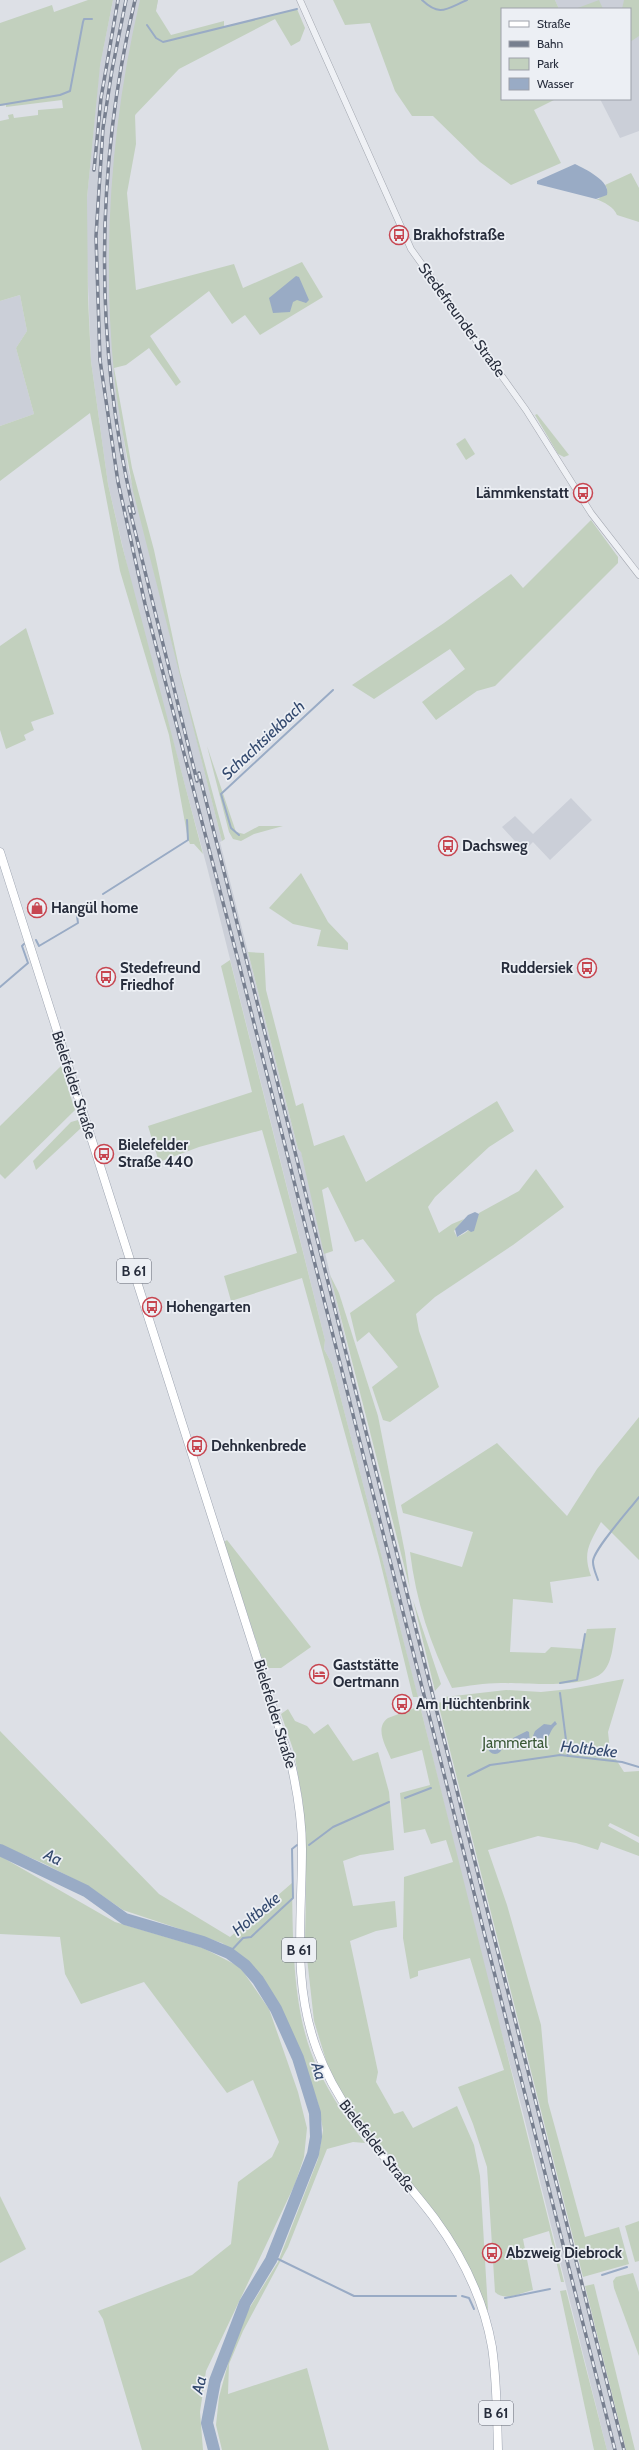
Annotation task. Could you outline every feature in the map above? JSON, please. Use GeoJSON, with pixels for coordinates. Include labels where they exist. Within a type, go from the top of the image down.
{"type":"FeatureCollection","features":[{"type":"Feature","properties":{"kind":"main road","name":"Bielefelder Straße"},"geometry":{"type":"LineString","coordinates":[[0,852],[292,1768],[300,1811],[302,1848],[299,1962],[310,2027],[326,2073],[349,2114],[434,2218],[468,2275],[483,2314],[491,2344],[498,2450]]}},
{"type":"Feature","properties":{"kind":"street","name":"Stedefreunder Straße"},"geometry":{"type":"LineString","coordinates":[[300,0],[411,249],[526,410],[591,513],[639,575]]}},
{"type":"Feature","properties":{"kind":"shaded area"},"geometry":{"type":"Polygon","coordinates":[[[113,0],[158,0],[109,248],[114,372],[128,468],[222,841],[220,842],[298,1149],[301,1151],[354,1375],[626,2450],[607,2450],[521,2105],[490,1991],[420,1706],[332,1364],[324,1349],[325,1340],[281,1163],[207,867],[137,608],[108,484],[91,361],[86,234],[87,198],[99,70],[113,0]]]}},
{"type":"Feature","properties":{"kind":"shaded area"},"geometry":{"type":"Polygon","coordinates":[[[555,0],[639,0],[639,131],[620,138],[601,100],[631,100],[631,8],[559,8],[555,0]]]}},
{"type":"Feature","properties":{"kind":"shaded area"},"geometry":{"type":"Polygon","coordinates":[[[20,295],[27,331],[16,348],[34,414],[0,426],[0,301],[20,295]]]}},
{"type":"Feature","properties":{"kind":"shaded area"},"geometry":{"type":"Polygon","coordinates":[[[571,798],[592,820],[550,860],[533,842],[524,851],[502,827],[515,816],[533,834],[571,798]]]}},
{"type":"Feature","properties":{"kind":"green space"},"geometry":{"type":"Polygon","coordinates":[[[88,0],[113,0],[100,66],[87,198],[88,298],[91,361],[108,484],[122,545],[203,854],[194,844],[190,844],[188,839],[169,735],[120,571],[90,413],[0,481],[0,426],[34,414],[16,348],[27,331],[20,295],[0,301],[0,121],[9,119],[8,115],[13,114],[14,118],[38,115],[38,110],[63,108],[62,100],[6,107],[6,105],[0,106],[0,23],[52,5],[54,12],[88,0]]]}},
{"type":"Feature","properties":{"kind":"green space"},"geometry":{"type":"Polygon","coordinates":[[[140,0],[158,0],[156,11],[171,35],[224,21],[224,27],[297,9],[305,28],[300,41],[291,46],[275,19],[179,69],[135,115],[136,144],[127,193],[136,290],[234,264],[243,288],[302,262],[323,297],[260,335],[245,315],[232,324],[209,291],[150,336],[181,382],[176,386],[149,348],[126,365],[114,368],[132,468],[154,550],[180,672],[225,839],[222,841],[133,491],[114,374],[110,327],[109,281],[109,234],[112,187],[122,93],[140,0]]]}},
{"type":"Feature","properties":{"kind":"green space"},"geometry":{"type":"Polygon","coordinates":[[[333,0],[555,0],[559,8],[501,8],[501,100],[554,100],[534,110],[561,163],[511,185],[480,162],[433,116],[412,116],[395,91],[370,23],[345,25],[333,0]]]}},
{"type":"Feature","properties":{"kind":"green space"},"geometry":{"type":"Polygon","coordinates":[[[599,0],[603,8],[578,8],[599,0]]]}},
{"type":"Feature","properties":{"kind":"green space"},"geometry":{"type":"Polygon","coordinates":[[[624,0],[639,0],[639,36],[631,41],[631,8],[622,8],[624,0]]]}},
{"type":"Feature","properties":{"kind":"green space"},"geometry":{"type":"Polygon","coordinates":[[[631,173],[639,188],[639,222],[617,215],[611,207],[596,199],[599,199],[607,188],[605,185],[631,173]]]}},
{"type":"Feature","properties":{"kind":"green space"},"geometry":{"type":"Polygon","coordinates":[[[537,414],[569,455],[564,457],[558,454],[535,415],[537,414]]]}},
{"type":"Feature","properties":{"kind":"green space"},"geometry":{"type":"Polygon","coordinates":[[[465,438],[475,454],[466,460],[456,444],[465,438]]]}},
{"type":"Feature","properties":{"kind":"green space"},"geometry":{"type":"Polygon","coordinates":[[[591,520],[618,557],[618,563],[495,686],[477,691],[436,720],[422,702],[465,669],[450,649],[374,699],[352,685],[444,623],[511,574],[523,588],[591,520]]]}},
{"type":"Feature","properties":{"kind":"green space"},"geometry":{"type":"Polygon","coordinates":[[[26,628],[54,714],[31,722],[34,730],[24,735],[26,740],[6,749],[0,730],[0,646],[26,628]]]}},
{"type":"Feature","properties":{"kind":"green space"},"geometry":{"type":"Polygon","coordinates":[[[207,746],[236,832],[244,834],[259,826],[283,826],[254,834],[241,841],[233,839],[229,832],[207,746]]]}},
{"type":"Feature","properties":{"kind":"green space"},"geometry":{"type":"Polygon","coordinates":[[[301,873],[328,922],[348,943],[348,950],[317,946],[321,930],[293,924],[269,908],[301,873]]]}},
{"type":"Feature","properties":{"kind":"green space"},"geometry":{"type":"Polygon","coordinates":[[[248,952],[264,953],[266,990],[296,1106],[303,1103],[314,1146],[344,1135],[366,1182],[497,1101],[514,1131],[489,1147],[435,1197],[428,1207],[439,1233],[452,1224],[464,1219],[454,1231],[457,1237],[465,1233],[474,1225],[479,1213],[519,1191],[536,1169],[564,1207],[513,1245],[435,1297],[416,1314],[419,1331],[439,1387],[390,1422],[383,1420],[372,1387],[398,1367],[369,1332],[357,1342],[350,1313],[395,1281],[363,1239],[355,1242],[328,1187],[322,1190],[333,1251],[324,1254],[301,1152],[298,1149],[248,952]]]}},
{"type":"Feature","properties":{"kind":"green space"},"geometry":{"type":"Polygon","coordinates":[[[230,960],[325,1340],[324,1349],[332,1364],[418,1697],[413,1697],[379,1557],[302,1278],[231,1301],[224,1276],[297,1253],[262,1130],[199,1147],[159,1162],[148,1126],[252,1092],[221,966],[230,960]]]}},
{"type":"Feature","properties":{"kind":"green space"},"geometry":{"type":"Polygon","coordinates":[[[61,1066],[75,1110],[5,1179],[0,1174],[0,1126],[61,1066]]]}},
{"type":"Feature","properties":{"kind":"green space"},"geometry":{"type":"Polygon","coordinates":[[[78,1120],[81,1128],[36,1170],[33,1161],[71,1122],[78,1120]]]}},
{"type":"Feature","properties":{"kind":"green space"},"geometry":{"type":"Polygon","coordinates":[[[330,1275],[339,1293],[378,1416],[405,1553],[410,1589],[330,1275]]]}},
{"type":"Feature","properties":{"kind":"green space"},"geometry":{"type":"Polygon","coordinates":[[[639,1417],[639,1560],[601,1522],[588,1548],[587,1560],[591,1576],[550,1582],[553,1603],[513,1599],[510,1652],[545,1653],[551,1647],[582,1649],[587,1629],[616,1628],[611,1657],[606,1668],[595,1677],[570,1683],[495,1683],[452,1688],[437,1655],[425,1622],[416,1588],[410,1552],[462,1567],[473,1532],[403,1513],[401,1505],[497,1443],[567,1516],[597,1469],[639,1417]]]}},
{"type":"Feature","properties":{"kind":"green space"},"geometry":{"type":"Polygon","coordinates":[[[227,1540],[311,1647],[281,1668],[265,1668],[224,1542],[227,1540]]]}},
{"type":"Feature","properties":{"kind":"green space"},"geometry":{"type":"Polygon","coordinates":[[[413,1600],[441,1684],[435,1691],[413,1600]]]}},
{"type":"Feature","properties":{"kind":"green space","name":"Jammertal"},"geometry":{"type":"Polygon","coordinates":[[[624,1679],[608,1732],[610,1750],[624,1772],[639,1771],[639,1837],[610,1823],[608,1826],[639,1843],[639,1856],[601,1842],[598,1850],[576,1843],[538,1836],[488,1850],[507,1905],[541,2025],[548,2102],[585,2237],[619,2227],[629,2264],[583,2277],[438,1703],[442,1702],[445,1697],[506,1690],[541,1692],[570,1689],[624,1679]]]}},
{"type":"Feature","properties":{"kind":"green space"},"geometry":{"type":"Polygon","coordinates":[[[420,1706],[564,2282],[561,2282],[549,2231],[523,2239],[533,2290],[508,2297],[499,2295],[495,2292],[487,2167],[473,2124],[458,2087],[504,2070],[470,1958],[418,1971],[418,1976],[410,1979],[403,1938],[404,1877],[453,1862],[446,1840],[431,1844],[425,1829],[404,1833],[400,1793],[430,1785],[422,1750],[391,1759],[382,1737],[382,1727],[388,1718],[420,1706]]]}},
{"type":"Feature","properties":{"kind":"green space"},"geometry":{"type":"Polygon","coordinates":[[[288,1709],[295,1721],[307,1726],[314,1734],[328,1724],[353,1761],[378,1752],[389,1792],[394,1850],[360,1855],[343,1861],[353,1906],[395,1901],[397,1927],[376,1931],[350,1941],[378,2072],[376,2082],[394,2114],[403,2111],[413,2128],[457,2106],[474,2145],[480,2176],[488,2310],[485,2310],[472,2274],[453,2240],[355,2116],[329,2070],[314,2021],[305,1940],[306,1894],[303,1803],[294,1752],[281,1714],[288,1709]]]}},
{"type":"Feature","properties":{"kind":"green space"},"geometry":{"type":"Polygon","coordinates":[[[0,1731],[159,1894],[230,1937],[292,1883],[296,1978],[303,2025],[309,2048],[328,2089],[365,2143],[353,2142],[327,2149],[288,2247],[243,2331],[229,2364],[228,2394],[307,2368],[329,2450],[222,2450],[216,2425],[219,2397],[232,2349],[247,2312],[278,2262],[318,2159],[323,2130],[318,2103],[298,2047],[280,2006],[247,1960],[222,1943],[123,1910],[91,1888],[43,1863],[0,1845],[0,1731]]]}},
{"type":"Feature","properties":{"kind":"green space"},"geometry":{"type":"Polygon","coordinates":[[[0,1856],[115,1922],[203,1948],[240,1967],[269,2009],[298,2092],[307,2128],[304,2157],[295,2184],[206,2371],[200,2412],[203,2450],[142,2450],[103,2319],[98,2311],[192,2275],[231,2244],[238,2182],[272,2157],[279,2142],[253,2080],[227,2093],[144,1982],[81,2004],[65,1974],[60,1937],[0,1934],[0,1856]]]}},
{"type":"Feature","properties":{"kind":"green space"},"geometry":{"type":"Polygon","coordinates":[[[0,2196],[26,2249],[0,2263],[0,2196]]]}},
{"type":"Feature","properties":{"kind":"green space"},"geometry":{"type":"Polygon","coordinates":[[[639,2221],[639,2261],[635,2262],[625,2226],[639,2221]]]}},
{"type":"Feature","properties":{"kind":"green space"},"geometry":{"type":"Polygon","coordinates":[[[633,2273],[639,2292],[639,2356],[614,2288],[613,2281],[616,2277],[633,2273]]]}},
{"type":"Feature","properties":{"kind":"green space"},"geometry":{"type":"Polygon","coordinates":[[[594,2284],[635,2450],[626,2450],[585,2286],[594,2284]]]}},
{"type":"Feature","properties":{"kind":"green space"},"geometry":{"type":"Polygon","coordinates":[[[566,2290],[607,2450],[594,2450],[560,2291],[566,2290]]]}},
{"type":"Feature","properties":{"kind":"water"},"geometry":{"type":"Polygon","coordinates":[[[575,164],[591,172],[601,180],[607,190],[607,195],[596,199],[537,184],[537,181],[575,164]]]}},
{"type":"Feature","properties":{"kind":"water"},"geometry":{"type":"Polygon","coordinates":[[[296,276],[299,277],[309,300],[306,303],[297,300],[293,302],[290,312],[273,313],[269,298],[296,276]]]}},
{"type":"Feature","properties":{"kind":"water"},"geometry":{"type":"Polygon","coordinates":[[[475,1212],[479,1214],[474,1231],[471,1232],[468,1230],[457,1237],[455,1229],[468,1215],[475,1212]]]}},
{"type":"Feature","properties":{"kind":"water"},"geometry":{"type":"Polygon","coordinates":[[[555,1721],[557,1724],[541,1744],[533,1736],[535,1731],[544,1724],[551,1725],[555,1721]]]}},
{"type":"Feature","properties":{"kind":"water"},"geometry":{"type":"Polygon","coordinates":[[[527,1731],[529,1732],[530,1742],[514,1747],[513,1738],[527,1731]]]}},
{"type":"Feature","properties":{"kind":"water"},"geometry":{"type":"Polygon","coordinates":[[[495,1740],[500,1742],[502,1747],[500,1752],[495,1754],[490,1752],[488,1747],[490,1742],[495,1740]]]}},
{"type":"Feature","properties":{"kind":"water"},"geometry":{"type":"Polygon","coordinates":[[[507,1740],[512,1745],[507,1750],[502,1745],[507,1740]]]}},
{"type":"Feature","properties":{"kind":"waterway"},"geometry":{"type":"LineString","coordinates":[[422,0],[428,5],[439,10],[443,10],[467,0]]}},
{"type":"Feature","properties":{"kind":"waterway"},"geometry":{"type":"LineString","coordinates":[[147,25],[156,38],[163,42],[297,9]]}},
{"type":"Feature","properties":{"kind":"waterway"},"geometry":{"type":"LineString","coordinates":[[0,105],[60,95],[70,91],[83,22],[84,19],[92,19]]}},
{"type":"Feature","properties":{"kind":"waterway","name":"Schachtsiekbach"},"geometry":{"type":"LineString","coordinates":[[239,835],[231,828],[221,794],[333,690]]}},
{"type":"Feature","properties":{"kind":"waterway","name":"Schachtsiekbach"},"geometry":{"type":"LineString","coordinates":[[103,894],[188,840],[187,820]]}},
{"type":"Feature","properties":{"kind":"waterway","name":"Schachtsiekbach"},"geometry":{"type":"LineString","coordinates":[[36,940],[39,946],[78,923],[77,916]]}},
{"type":"Feature","properties":{"kind":"waterway","name":"Schachtsiekbach"},"geometry":{"type":"LineString","coordinates":[[0,987],[28,963],[22,946],[24,944]]}},
{"type":"Feature","properties":{"kind":"waterway"},"geometry":{"type":"LineString","coordinates":[[598,1580],[593,1564],[594,1557],[612,1530],[639,1497]]}},
{"type":"Feature","properties":{"kind":"waterway"},"geometry":{"type":"LineString","coordinates":[[560,1683],[577,1680],[585,1634]]}},
{"type":"Feature","properties":{"kind":"waterway"},"geometry":{"type":"LineString","coordinates":[[560,1693],[568,1756]]}},
{"type":"Feature","properties":{"kind":"waterway","name":"Holtbeke"},"geometry":{"type":"LineString","coordinates":[[468,1776],[490,1765],[560,1755],[622,1762],[639,1767]]}},
{"type":"Feature","properties":{"kind":"waterway","name":"Holtbeke"},"geometry":{"type":"LineString","coordinates":[[405,1798],[431,1788]]}},
{"type":"Feature","properties":{"kind":"waterway","name":"Holtbeke"},"geometry":{"type":"LineString","coordinates":[[309,1845],[333,1827],[389,1802]]}},
{"type":"Feature","properties":{"kind":"waterway","name":"Holtbeke"},"geometry":{"type":"LineString","coordinates":[[229,1953],[243,1938],[251,1937],[293,1898],[292,1849],[297,1845]]}},
{"type":"Feature","properties":{"kind":"waterway","name":"Aa"},"geometry":{"type":"LineString","coordinates":[[0,1850],[86,1891],[125,1919],[203,1942],[229,1953],[245,1965],[258,1980],[276,2009],[298,2058],[315,2113],[316,2137],[313,2154],[271,2260],[245,2303],[215,2381],[207,2423],[214,2450]]}},
{"type":"Feature","properties":{"kind":"waterway"},"geometry":{"type":"LineString","coordinates":[[271,2260],[278,2259],[354,2296],[456,2296]]}},
{"type":"Feature","properties":{"kind":"waterway"},"geometry":{"type":"LineString","coordinates":[[602,2275],[627,2267]]}},
{"type":"Feature","properties":{"kind":"waterway"},"geometry":{"type":"LineString","coordinates":[[505,2298],[550,2289]]}},
{"type":"Feature","properties":{"kind":"waterway"},"geometry":{"type":"LineString","coordinates":[[462,2296],[469,2298],[474,2309]]}},
{"type":"Feature","properties":{"kind":"railway"},"geometry":{"type":"LineString","coordinates":[[94,170],[101,98],[118,0]]}},
{"type":"Feature","properties":{"kind":"railway"},"geometry":{"type":"LineString","coordinates":[[126,0],[112,70],[103,128],[96,236],[100,360],[118,482],[145,604],[237,956],[615,2450]]}},
{"type":"Feature","properties":{"kind":"railway"},"geometry":{"type":"LineString","coordinates":[[134,513],[121,450],[112,386],[106,321],[104,256],[112,127],[122,63],[135,0]]}},
{"type":"Feature","properties":{"kind":"railway"},"geometry":{"type":"LineString","coordinates":[[129,507],[197,781]]}},
{"type":"Feature","properties":{"kind":"railway"},"geometry":{"type":"LineString","coordinates":[[199,773],[624,2450]]}},
{"type":"Feature","properties":{"kind":"place","name":"Brakhofstraße"},"geometry":{"type":"Point","coordinates":[399,235]}},
{"type":"Feature","properties":{"kind":"place","name":"Lämmkenstatt"},"geometry":{"type":"Point","coordinates":[583,493]}},
{"type":"Feature","properties":{"kind":"place","name":"Dachsweg"},"geometry":{"type":"Point","coordinates":[448,846]}},
{"type":"Feature","properties":{"kind":"place","name":"Hangül home"},"geometry":{"type":"Point","coordinates":[37,908]}},
{"type":"Feature","properties":{"kind":"place","name":"Ruddersiek"},"geometry":{"type":"Point","coordinates":[587,968]}},
{"type":"Feature","properties":{"kind":"place","name":"Stedefreund Friedhof"},"geometry":{"type":"Point","coordinates":[106,977]}},
{"type":"Feature","properties":{"kind":"place","name":"Bielefelder Straße 440"},"geometry":{"type":"Point","coordinates":[104,1154]}},
{"type":"Feature","properties":{"kind":"place","name":"Hohengarten"},"geometry":{"type":"Point","coordinates":[152,1307]}},
{"type":"Feature","properties":{"kind":"place","name":"Dehnkenbrede"},"geometry":{"type":"Point","coordinates":[197,1446]}},
{"type":"Feature","properties":{"kind":"place","name":"Gaststätte Oertmann"},"geometry":{"type":"Point","coordinates":[319,1674]}},
{"type":"Feature","properties":{"kind":"place","name":"Am Hüchtenbrink"},"geometry":{"type":"Point","coordinates":[402,1704]}},
{"type":"Feature","properties":{"kind":"place","name":"Abzweig Diebrock"},"geometry":{"type":"Point","coordinates":[492,2253]}}]}
